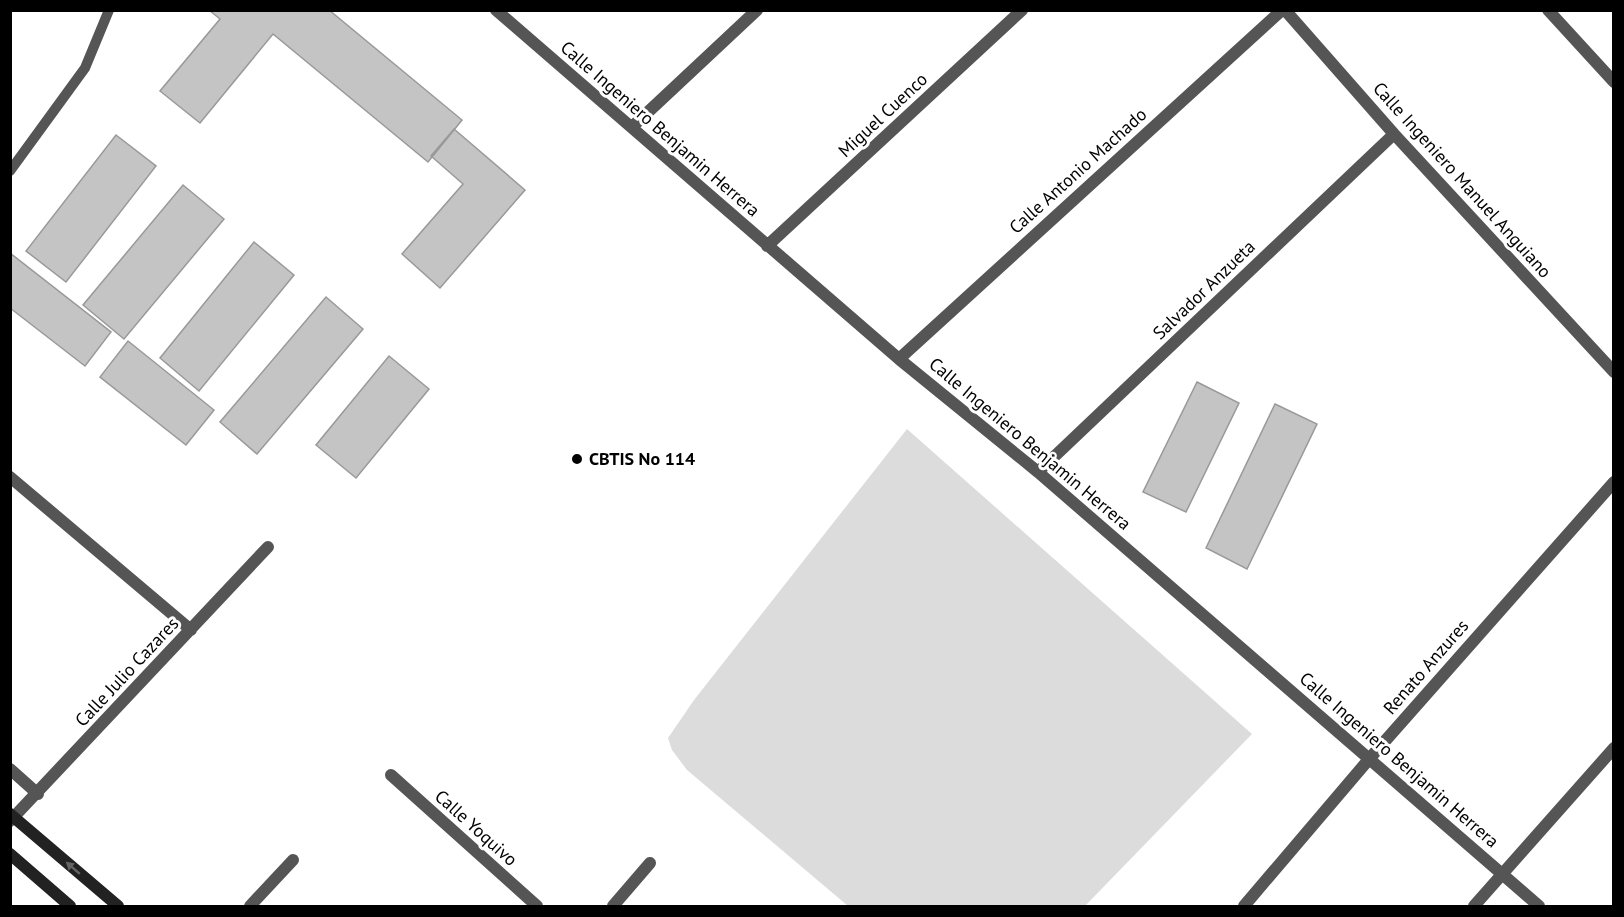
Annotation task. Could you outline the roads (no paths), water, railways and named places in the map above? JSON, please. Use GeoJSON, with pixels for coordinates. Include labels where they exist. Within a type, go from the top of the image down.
{"type":"FeatureCollection","features":[{"type":"Feature","properties":{"kind":"main road"},"geometry":{"type":"LineString","coordinates":[[12,817],[118,906]]}},
{"type":"Feature","properties":{"kind":"main road"},"geometry":{"type":"LineString","coordinates":[[10,854],[70,906]]}},
{"type":"Feature","properties":{"kind":"street","name":"Calle Ingeniero Benjamin Herrera"},"geometry":{"type":"LineString","coordinates":[[496,10],[899,359],[1038,472],[1539,906]]}},
{"type":"Feature","properties":{"kind":"street"},"geometry":{"type":"LineString","coordinates":[[632,127],[757,10]]}},
{"type":"Feature","properties":{"kind":"street","name":"Miguel Cuenco"},"geometry":{"type":"LineString","coordinates":[[767,246],[1022,10]]}},
{"type":"Feature","properties":{"kind":"street","name":"Calle Ingeniero Manuel Anguiano"},"geometry":{"type":"LineString","coordinates":[[1283,10],[1614,372]]}},
{"type":"Feature","properties":{"kind":"street","name":"Calle Antonio Machado"},"geometry":{"type":"LineString","coordinates":[[899,359],[1283,10]]}},
{"type":"Feature","properties":{"kind":"street"},"geometry":{"type":"LineString","coordinates":[[1548,10],[1614,82]]}},
{"type":"Feature","properties":{"kind":"street","name":"Salvador Anzueta"},"geometry":{"type":"LineString","coordinates":[[1038,472],[1394,134]]}},
{"type":"Feature","properties":{"kind":"street"},"geometry":{"type":"LineString","coordinates":[[10,477],[191,630]]}},
{"type":"Feature","properties":{"kind":"street","name":"Renato Anzures"},"geometry":{"type":"LineString","coordinates":[[1244,906],[1370,758],[1614,482]]}},
{"type":"Feature","properties":{"kind":"street","name":"Calle Julio Cazares"},"geometry":{"type":"LineString","coordinates":[[12,817],[38,794],[267,547]]}},
{"type":"Feature","properties":{"kind":"street"},"geometry":{"type":"LineString","coordinates":[[1474,906],[1614,748]]}},
{"type":"Feature","properties":{"kind":"street"},"geometry":{"type":"LineString","coordinates":[[10,769],[38,794]]}},
{"type":"Feature","properties":{"kind":"street","name":"Calle Yoquivo"},"geometry":{"type":"LineString","coordinates":[[391,776],[537,906]]}},
{"type":"Feature","properties":{"kind":"street"},"geometry":{"type":"LineString","coordinates":[[250,906],[293,860]]}},
{"type":"Feature","properties":{"kind":"street"},"geometry":{"type":"LineString","coordinates":[[613,906],[650,863]]}},
{"type":"Feature","properties":{"kind":"lane"},"geometry":{"type":"LineString","coordinates":[[10,171],[85,68],[109,10]]}},
{"type":"Feature","properties":{"kind":"place","name":"CBTIS No 114"},"geometry":{"type":"Point","coordinates":[577,459]}}]}
